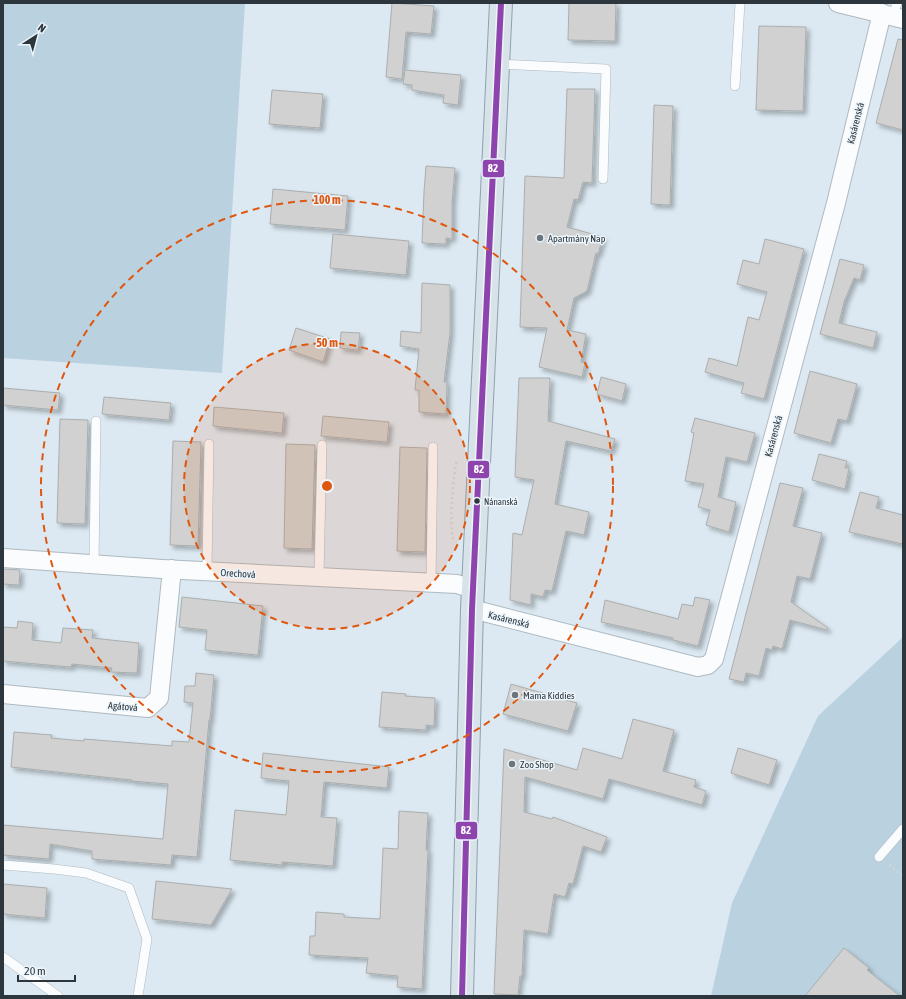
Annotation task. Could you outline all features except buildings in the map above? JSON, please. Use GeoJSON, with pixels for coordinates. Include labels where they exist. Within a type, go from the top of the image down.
{"type":"FeatureCollection","features":[{"type":"Feature","properties":{"kind":"main road"},"geometry":{"type":"LineString","coordinates":[[462,996],[472,609],[501,3]]}},
{"type":"Feature","properties":{"kind":"street","name":"Kasárenská"},"geometry":{"type":"LineString","coordinates":[[472,609],[698,667],[708,665],[714,659],[834,211],[894,13],[838,3]]}},
{"type":"Feature","properties":{"kind":"street","name":"Orechová"},"geometry":{"type":"LineString","coordinates":[[3,558],[172,569],[457,584],[463,586],[474,585]]}},
{"type":"Feature","properties":{"kind":"street","name":"Agátová"},"geometry":{"type":"LineString","coordinates":[[3,694],[148,708],[158,698],[172,569]]}},
{"type":"Feature","properties":{"kind":"lane"},"geometry":{"type":"LineString","coordinates":[[735,86],[740,3]]}},
{"type":"Feature","properties":{"kind":"lane"},"geometry":{"type":"LineString","coordinates":[[498,64],[606,69],[603,179]]}},
{"type":"Feature","properties":{"kind":"lane"},"geometry":{"type":"LineString","coordinates":[[94,564],[96,421]]}},
{"type":"Feature","properties":{"kind":"lane"},"geometry":{"type":"LineString","coordinates":[[207,571],[209,444]]}},
{"type":"Feature","properties":{"kind":"lane"},"geometry":{"type":"LineString","coordinates":[[319,577],[322,445]]}},
{"type":"Feature","properties":{"kind":"lane"},"geometry":{"type":"LineString","coordinates":[[431,583],[433,446]]}},
{"type":"Feature","properties":{"kind":"lane"},"geometry":{"type":"LineString","coordinates":[[879,857],[903,829]]}},
{"type":"Feature","properties":{"kind":"lane"},"geometry":{"type":"LineString","coordinates":[[3,865],[86,873],[129,888],[147,939],[138,996]]}},
{"type":"Feature","properties":{"kind":"lane"},"geometry":{"type":"LineString","coordinates":[[3,957],[58,996]]}},
{"type":"Feature","properties":{"kind":"shaded area"},"geometry":{"type":"Polygon","coordinates":[[[3,3],[245,3],[222,373],[3,358],[3,3]]]}},
{"type":"Feature","properties":{"kind":"shaded area"},"geometry":{"type":"Polygon","coordinates":[[[903,637],[903,996],[711,996],[732,903],[818,716],[903,637]]]}},
{"type":"Feature","properties":{"kind":"transit line","name":"82"},"geometry":{"type":"LineString","coordinates":[[462,996],[472,609],[501,3]]}},
{"type":"Feature","properties":{"kind":"place","name":"Apartmány Nap"},"geometry":{"type":"Point","coordinates":[540,238]}},
{"type":"Feature","properties":{"kind":"place","name":"Nánanská"},"geometry":{"type":"Point","coordinates":[477,501]}},
{"type":"Feature","properties":{"kind":"place","name":"Mama Kiddies"},"geometry":{"type":"Point","coordinates":[515,695]}},
{"type":"Feature","properties":{"kind":"place","name":"Zoo Shop"},"geometry":{"type":"Point","coordinates":[512,764]}}]}
